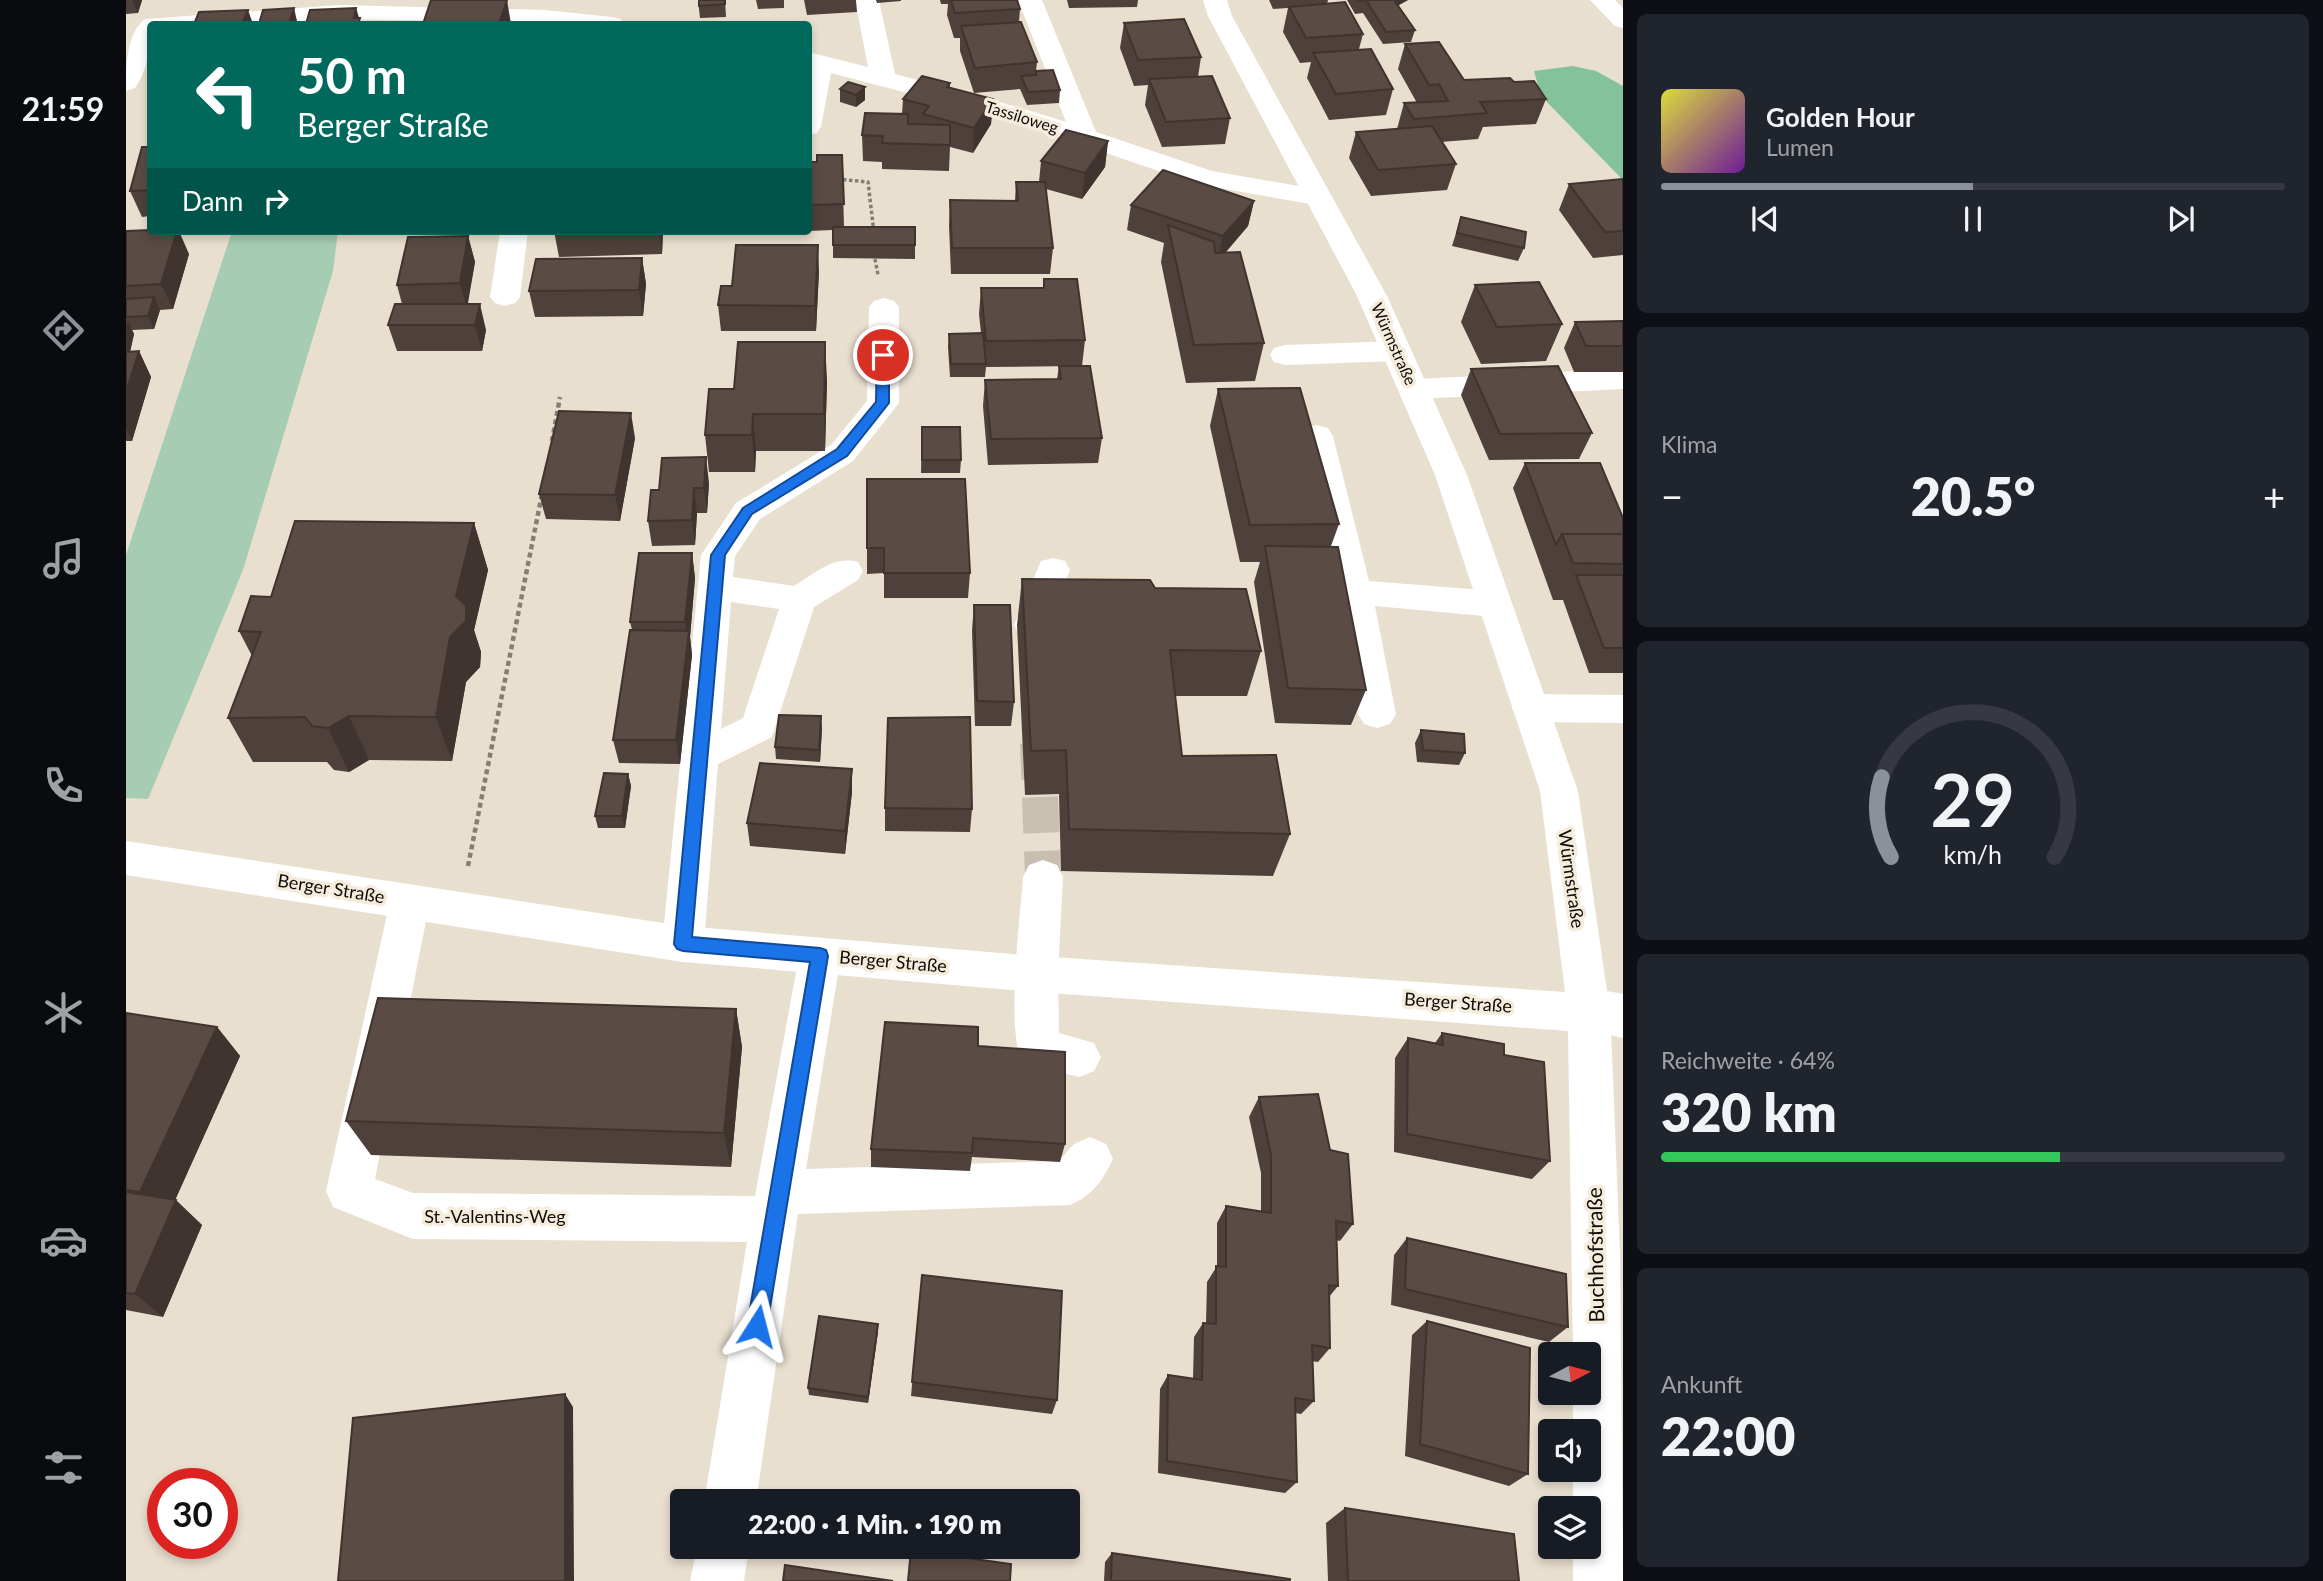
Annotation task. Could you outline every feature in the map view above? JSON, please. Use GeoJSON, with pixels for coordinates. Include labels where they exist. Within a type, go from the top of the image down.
{"type":"FeatureCollection","features":[{"type":"Feature","properties":{"kind":"main road"},"geometry":{"type":"LineString","coordinates":[[153,21],[158,0]]}},
{"type":"Feature","properties":{"kind":"main road"},"geometry":{"type":"LineString","coordinates":[[867,0],[883,78]]}},
{"type":"Feature","properties":{"kind":"main road"},"geometry":{"type":"LineString","coordinates":[[1030,0],[1085,137]]}},
{"type":"Feature","properties":{"kind":"main road","name":"Würmstraße"},"geometry":{"type":"LineString","coordinates":[[1215,0],[1220,16],[1316,197],[1372,296],[1451,475],[1559,792],[1612,1013]]}},
{"type":"Feature","properties":{"kind":"main road"},"geometry":{"type":"LineString","coordinates":[[1602,0],[1623,21]]}},
{"type":"Feature","properties":{"kind":"main road"},"geometry":{"type":"LineString","coordinates":[[210,21],[339,12],[545,14],[592,21]]}},
{"type":"Feature","properties":{"kind":"main road"},"geometry":{"type":"LineString","coordinates":[[126,83],[147,36]]}},
{"type":"Feature","properties":{"kind":"main road"},"geometry":{"type":"LineString","coordinates":[[812,89],[815,60]]}},
{"type":"Feature","properties":{"kind":"main road","name":"Tassiloweg"},"geometry":{"type":"LineString","coordinates":[[815,60],[1012,113],[1207,177],[1316,197]]}},
{"type":"Feature","properties":{"kind":"main road"},"geometry":{"type":"LineString","coordinates":[[505,297],[513,235]]}},
{"type":"Feature","properties":{"kind":"main road"},"geometry":{"type":"LineString","coordinates":[[683,944],[718,555],[748,511],[842,453],[883,403],[884,307]]}},
{"type":"Feature","properties":{"kind":"main road"},"geometry":{"type":"LineString","coordinates":[[1286,355],[1397,351]]}},
{"type":"Feature","properties":{"kind":"main road"},"geometry":{"type":"LineString","coordinates":[[1414,389],[1623,380]]}},
{"type":"Feature","properties":{"kind":"main road"},"geometry":{"type":"LineString","coordinates":[[1317,436],[1355,592],[1377,714]]}},
{"type":"Feature","properties":{"kind":"main road"},"geometry":{"type":"LineString","coordinates":[[1032,625],[1053,570]]}},
{"type":"Feature","properties":{"kind":"main road"},"geometry":{"type":"LineString","coordinates":[[700,756],[759,727],[799,600],[846,571]]}},
{"type":"Feature","properties":{"kind":"main road"},"geometry":{"type":"LineString","coordinates":[[715,589],[756,591],[799,600]]}},
{"type":"Feature","properties":{"kind":"main road"},"geometry":{"type":"LineString","coordinates":[[1355,592],[1495,604]]}},
{"type":"Feature","properties":{"kind":"main road"},"geometry":{"type":"LineString","coordinates":[[1535,721],[1623,709]]}},
{"type":"Feature","properties":{"kind":"main road"},"geometry":{"type":"LineString","coordinates":[[1535,721],[1623,735]]}},
{"type":"Feature","properties":{"kind":"main road","name":"Berger Straße"},"geometry":{"type":"LineString","coordinates":[[126,858],[683,944],[1037,974],[1612,1013]]}},
{"type":"Feature","properties":{"kind":"main road"},"geometry":{"type":"LineString","coordinates":[[1043,877],[1037,974],[1037,1049],[1079,1057]]}},
{"type":"Feature","properties":{"kind":"main road","name":"St.-Valentins-Weg"},"geometry":{"type":"LineString","coordinates":[[410,901],[349,1191],[413,1216],[776,1205]]}},
{"type":"Feature","properties":{"kind":"main road"},"geometry":{"type":"LineString","coordinates":[[732,1489],[776,1205],[820,956]]}},
{"type":"Feature","properties":{"kind":"main road","name":"Buchhofstraße"},"geometry":{"type":"LineString","coordinates":[[1600,1581],[1609,1256],[1612,1013]]}},
{"type":"Feature","properties":{"kind":"main road"},"geometry":{"type":"LineString","coordinates":[[776,1205],[1070,1184],[1090,1159]]}},
{"type":"Feature","properties":{"kind":"main road"},"geometry":{"type":"LineString","coordinates":[[717,1581],[721,1559]]}},
{"type":"Feature","properties":{"kind":"path"},"geometry":{"type":"LineString","coordinates":[[832,178],[868,182],[874,240]]}},
{"type":"Feature","properties":{"kind":"path"},"geometry":{"type":"LineString","coordinates":[[550,451],[560,397]]}},
{"type":"Feature","properties":{"kind":"path"},"geometry":{"type":"LineString","coordinates":[[459,909],[542,491]]}},
{"type":"Feature","properties":{"kind":"green space"},"geometry":{"type":"Polygon","coordinates":[[[1573,66],[1596,71],[1623,86],[1623,180],[1541,96],[1534,71],[1573,66]]]}},
{"type":"Feature","properties":{"kind":"green space"},"geometry":{"type":"Polygon","coordinates":[[[231,235],[338,235],[333,271],[243,570],[148,799],[126,798],[126,555],[231,235]]]}},
{"type":"Feature","properties":{"kind":"building"},"geometry":{"type":"Polygon","coordinates":[[[431,0],[507,0],[500,21],[424,21],[431,0]]]}},
{"type":"Feature","properties":{"kind":"building"},"geometry":{"type":"Polygon","coordinates":[[[699,0],[725,0],[725,4],[699,6],[699,0]]]}},
{"type":"Feature","properties":{"kind":"building"},"geometry":{"type":"Polygon","coordinates":[[[951,0],[1017,0],[1020,9],[955,13],[951,0]]]}},
{"type":"Feature","properties":{"kind":"building"},"geometry":{"type":"Polygon","coordinates":[[[1366,0],[1394,0],[1415,30],[1386,32],[1366,0]]]}},
{"type":"Feature","properties":{"kind":"building"},"geometry":{"type":"Polygon","coordinates":[[[1345,2],[1363,34],[1306,38],[1289,7],[1345,2]]]}},
{"type":"Feature","properties":{"kind":"building"},"geometry":{"type":"Polygon","coordinates":[[[294,8],[290,21],[260,21],[263,10],[294,8]]]}},
{"type":"Feature","properties":{"kind":"building"},"geometry":{"type":"Polygon","coordinates":[[[356,8],[354,18],[360,18],[359,21],[307,21],[310,10],[356,8]]]}},
{"type":"Feature","properties":{"kind":"building"},"geometry":{"type":"Polygon","coordinates":[[[248,10],[243,21],[195,21],[199,12],[248,10]]]}},
{"type":"Feature","properties":{"kind":"building"},"geometry":{"type":"Polygon","coordinates":[[[1184,19],[1201,57],[1138,60],[1124,23],[1184,19]]]}},
{"type":"Feature","properties":{"kind":"building"},"geometry":{"type":"Polygon","coordinates":[[[1021,22],[1037,62],[975,68],[961,26],[1021,22]]]}},
{"type":"Feature","properties":{"kind":"building"},"geometry":{"type":"Polygon","coordinates":[[[1439,42],[1464,80],[1510,78],[1514,82],[1534,81],[1546,99],[1480,102],[1487,113],[1414,119],[1404,103],[1448,101],[1439,84],[1429,85],[1405,44],[1439,42]]]}},
{"type":"Feature","properties":{"kind":"building"},"geometry":{"type":"Polygon","coordinates":[[[1371,49],[1393,89],[1336,94],[1313,53],[1371,49]]]}},
{"type":"Feature","properties":{"kind":"building"},"geometry":{"type":"Polygon","coordinates":[[[1053,70],[1060,90],[1028,92],[1021,76],[1036,75],[1036,71],[1053,70]]]}},
{"type":"Feature","properties":{"kind":"building"},"geometry":{"type":"Polygon","coordinates":[[[922,76],[950,83],[947,87],[993,99],[974,128],[923,114],[929,106],[903,99],[922,76]]]}},
{"type":"Feature","properties":{"kind":"building"},"geometry":{"type":"Polygon","coordinates":[[[1212,76],[1230,118],[1166,122],[1149,79],[1212,76]]]}},
{"type":"Feature","properties":{"kind":"building"},"geometry":{"type":"Polygon","coordinates":[[[848,82],[865,87],[856,95],[840,89],[848,82]]]}},
{"type":"Feature","properties":{"kind":"building"},"geometry":{"type":"Polygon","coordinates":[[[865,113],[908,114],[908,124],[950,125],[950,145],[882,143],[883,136],[862,135],[865,113]]]}},
{"type":"Feature","properties":{"kind":"building"},"geometry":{"type":"Polygon","coordinates":[[[1432,126],[1456,164],[1378,170],[1356,132],[1432,126]]]}},
{"type":"Feature","properties":{"kind":"building"},"geometry":{"type":"Polygon","coordinates":[[[1066,130],[1108,141],[1085,173],[1041,161],[1066,130]]]}},
{"type":"Feature","properties":{"kind":"building"},"geometry":{"type":"Polygon","coordinates":[[[142,147],[147,147],[147,190],[130,191],[142,147]]]}},
{"type":"Feature","properties":{"kind":"building"},"geometry":{"type":"Polygon","coordinates":[[[817,155],[842,155],[844,204],[812,205],[812,162],[817,162],[817,155]]]}},
{"type":"Feature","properties":{"kind":"building"},"geometry":{"type":"Polygon","coordinates":[[[1163,170],[1254,201],[1223,236],[1131,205],[1163,170]]]}},
{"type":"Feature","properties":{"kind":"building"},"geometry":{"type":"Polygon","coordinates":[[[1623,179],[1623,231],[1605,232],[1569,184],[1623,179]]]}},
{"type":"Feature","properties":{"kind":"building"},"geometry":{"type":"Polygon","coordinates":[[[1016,182],[1045,182],[1053,248],[952,248],[950,200],[1018,201],[1016,182]]]}},
{"type":"Feature","properties":{"kind":"building"},"geometry":{"type":"Polygon","coordinates":[[[1461,217],[1526,232],[1524,248],[1457,233],[1461,217]]]}},
{"type":"Feature","properties":{"kind":"building"},"geometry":{"type":"Polygon","coordinates":[[[1168,225],[1214,242],[1215,253],[1240,252],[1264,343],[1194,345],[1168,225]]]}},
{"type":"Feature","properties":{"kind":"building"},"geometry":{"type":"Polygon","coordinates":[[[833,227],[915,227],[915,245],[833,245],[833,227]]]}},
{"type":"Feature","properties":{"kind":"building"},"geometry":{"type":"Polygon","coordinates":[[[147,230],[147,235],[176,235],[161,284],[126,286],[126,231],[147,230]]]}},
{"type":"Feature","properties":{"kind":"building"},"geometry":{"type":"Polygon","coordinates":[[[468,236],[460,283],[397,285],[408,237],[468,236]]]}},
{"type":"Feature","properties":{"kind":"building"},"geometry":{"type":"Polygon","coordinates":[[[736,245],[818,245],[815,306],[718,305],[721,286],[732,286],[736,245]]]}},
{"type":"Feature","properties":{"kind":"building"},"geometry":{"type":"Polygon","coordinates":[[[642,258],[639,290],[529,291],[536,259],[642,258]]]}},
{"type":"Feature","properties":{"kind":"building"},"geometry":{"type":"Polygon","coordinates":[[[1044,279],[1077,279],[1085,340],[986,341],[981,288],[1044,288],[1044,279]]]}},
{"type":"Feature","properties":{"kind":"building"},"geometry":{"type":"Polygon","coordinates":[[[1539,282],[1562,324],[1497,327],[1475,285],[1539,282]]]}},
{"type":"Feature","properties":{"kind":"building"},"geometry":{"type":"Polygon","coordinates":[[[154,297],[148,316],[126,317],[126,299],[154,297]]]}},
{"type":"Feature","properties":{"kind":"building"},"geometry":{"type":"Polygon","coordinates":[[[395,304],[480,304],[475,325],[388,325],[395,304]]]}},
{"type":"Feature","properties":{"kind":"building"},"geometry":{"type":"Polygon","coordinates":[[[1623,321],[1623,346],[1586,346],[1575,322],[1623,321]]]}},
{"type":"Feature","properties":{"kind":"building"},"geometry":{"type":"Polygon","coordinates":[[[983,333],[986,364],[951,364],[949,334],[983,333]]]}},
{"type":"Feature","properties":{"kind":"building"},"geometry":{"type":"Polygon","coordinates":[[[738,342],[825,342],[824,414],[753,414],[752,435],[705,435],[709,389],[734,389],[738,342]]]}},
{"type":"Feature","properties":{"kind":"building"},"geometry":{"type":"Polygon","coordinates":[[[139,351],[126,392],[126,352],[139,351]]]}},
{"type":"Feature","properties":{"kind":"building"},"geometry":{"type":"Polygon","coordinates":[[[1059,366],[1090,366],[1102,438],[991,439],[985,380],[1061,379],[1059,366]]]}},
{"type":"Feature","properties":{"kind":"building"},"geometry":{"type":"Polygon","coordinates":[[[1558,366],[1592,433],[1500,434],[1471,369],[1558,366]]]}},
{"type":"Feature","properties":{"kind":"building"},"geometry":{"type":"Polygon","coordinates":[[[1300,388],[1339,524],[1250,525],[1218,389],[1300,388]]]}},
{"type":"Feature","properties":{"kind":"building"},"geometry":{"type":"Polygon","coordinates":[[[559,411],[631,413],[615,495],[539,494],[559,411]]]}},
{"type":"Feature","properties":{"kind":"building"},"geometry":{"type":"Polygon","coordinates":[[[922,427],[960,427],[961,460],[922,460],[922,427]]]}},
{"type":"Feature","properties":{"kind":"building"},"geometry":{"type":"Polygon","coordinates":[[[706,457],[704,488],[694,488],[692,520],[648,521],[651,490],[659,490],[662,458],[706,457]]]}},
{"type":"Feature","properties":{"kind":"building"},"geometry":{"type":"Polygon","coordinates":[[[1525,463],[1600,463],[1623,518],[1623,534],[1562,534],[1556,545],[1525,463]]]}},
{"type":"Feature","properties":{"kind":"building"},"geometry":{"type":"Polygon","coordinates":[[[867,479],[965,479],[970,573],[884,573],[884,548],[867,548],[867,479]]]}},
{"type":"Feature","properties":{"kind":"building"},"geometry":{"type":"Polygon","coordinates":[[[295,521],[474,523],[456,596],[466,606],[466,621],[450,637],[436,717],[349,716],[328,728],[312,726],[305,717],[228,718],[261,632],[239,631],[251,596],[271,597],[295,521]]]}},
{"type":"Feature","properties":{"kind":"building"},"geometry":{"type":"Polygon","coordinates":[[[1562,534],[1623,534],[1623,564],[1573,563],[1562,534]]]}},
{"type":"Feature","properties":{"kind":"building"},"geometry":{"type":"Polygon","coordinates":[[[1265,546],[1338,547],[1366,690],[1288,688],[1265,546]]]}},
{"type":"Feature","properties":{"kind":"building"},"geometry":{"type":"Polygon","coordinates":[[[639,553],[692,553],[685,622],[630,622],[639,553]]]}},
{"type":"Feature","properties":{"kind":"building"},"geometry":{"type":"Polygon","coordinates":[[[1576,575],[1623,575],[1623,648],[1604,648],[1576,575]]]}},
{"type":"Feature","properties":{"kind":"building"},"geometry":{"type":"Polygon","coordinates":[[[1022,579],[1150,580],[1155,588],[1246,589],[1261,651],[1170,650],[1182,756],[1276,755],[1290,834],[1069,829],[1066,750],[1031,751],[1022,579]]]}},
{"type":"Feature","properties":{"kind":"building"},"geometry":{"type":"Polygon","coordinates":[[[974,605],[1010,605],[1014,702],[977,701],[974,605]]]}},
{"type":"Feature","properties":{"kind":"building"},"geometry":{"type":"Polygon","coordinates":[[[630,630],[689,631],[676,740],[613,740],[630,630]]]}},
{"type":"Feature","properties":{"kind":"building"},"geometry":{"type":"Polygon","coordinates":[[[779,715],[821,716],[819,750],[775,747],[779,715]]]}},
{"type":"Feature","properties":{"kind":"building"},"geometry":{"type":"Polygon","coordinates":[[[970,717],[972,809],[885,808],[888,718],[970,717]]]}},
{"type":"Feature","properties":{"kind":"building"},"geometry":{"type":"Polygon","coordinates":[[[1421,730],[1464,734],[1465,753],[1423,750],[1421,730]]]}},
{"type":"Feature","properties":{"kind":"building"},"geometry":{"type":"Polygon","coordinates":[[[760,763],[852,769],[845,831],[747,823],[760,763]]]}},
{"type":"Feature","properties":{"kind":"building"},"geometry":{"type":"Polygon","coordinates":[[[604,773],[628,774],[622,816],[595,816],[604,773]]]}},
{"type":"Feature","properties":{"kind":"building"},"geometry":{"type":"Polygon","coordinates":[[[378,998],[736,1009],[724,1133],[346,1121],[378,998]]]}},
{"type":"Feature","properties":{"kind":"building"},"geometry":{"type":"Polygon","coordinates":[[[126,1013],[217,1027],[140,1192],[126,1190],[126,1013]]]}},
{"type":"Feature","properties":{"kind":"building"},"geometry":{"type":"Polygon","coordinates":[[[885,1022],[978,1027],[978,1046],[1065,1052],[1065,1144],[973,1138],[972,1153],[871,1149],[885,1022]]]}},
{"type":"Feature","properties":{"kind":"building"},"geometry":{"type":"Polygon","coordinates":[[[1442,1033],[1504,1044],[1504,1055],[1544,1062],[1550,1161],[1407,1134],[1408,1038],[1443,1045],[1442,1033]]]}},
{"type":"Feature","properties":{"kind":"building"},"geometry":{"type":"Polygon","coordinates":[[[1318,1094],[1330,1150],[1348,1154],[1353,1224],[1336,1221],[1338,1286],[1329,1285],[1330,1348],[1312,1345],[1314,1401],[1295,1398],[1297,1482],[1167,1461],[1168,1375],[1202,1380],[1203,1323],[1216,1324],[1216,1266],[1226,1267],[1226,1206],[1271,1213],[1271,1155],[1259,1097],[1318,1094]]]}},
{"type":"Feature","properties":{"kind":"building"},"geometry":{"type":"Polygon","coordinates":[[[126,1192],[176,1200],[135,1294],[126,1293],[126,1192]]]}},
{"type":"Feature","properties":{"kind":"building"},"geometry":{"type":"Polygon","coordinates":[[[1407,1238],[1566,1274],[1568,1327],[1405,1289],[1407,1238]]]}},
{"type":"Feature","properties":{"kind":"building"},"geometry":{"type":"Polygon","coordinates":[[[922,1275],[1062,1291],[1057,1400],[912,1382],[922,1275]]]}},
{"type":"Feature","properties":{"kind":"building"},"geometry":{"type":"Polygon","coordinates":[[[819,1316],[878,1324],[868,1397],[808,1388],[819,1316]]]}},
{"type":"Feature","properties":{"kind":"building"},"geometry":{"type":"Polygon","coordinates":[[[1427,1321],[1530,1348],[1528,1474],[1420,1444],[1427,1321]]]}},
{"type":"Feature","properties":{"kind":"building"},"geometry":{"type":"Polygon","coordinates":[[[565,1394],[565,1581],[338,1581],[353,1418],[565,1394]]]}},
{"type":"Feature","properties":{"kind":"building"},"geometry":{"type":"Polygon","coordinates":[[[1345,1508],[1514,1534],[1519,1581],[1348,1581],[1345,1508]]]}},
{"type":"Feature","properties":{"kind":"building"},"geometry":{"type":"Polygon","coordinates":[[[1112,1553],[1290,1579],[1290,1581],[1111,1581],[1112,1553]]]}},
{"type":"Feature","properties":{"kind":"building"},"geometry":{"type":"Polygon","coordinates":[[[910,1559],[975,1559],[1011,1564],[1010,1581],[908,1581],[910,1559]]]}},
{"type":"Feature","properties":{"kind":"building"},"geometry":{"type":"Polygon","coordinates":[[[785,1565],[893,1581],[783,1581],[785,1565]]]}},
{"type":"Feature","properties":{"kind":"tunnel"},"geometry":{"type":"LineString","coordinates":[[1038,743],[1043,877]]}},
{"type":"Feature","properties":{"kind":"route"},"geometry":{"type":"LineString","coordinates":[[757,1326],[820,956],[683,944],[718,555],[748,511],[842,453],[883,403],[883,355]]}}]}
